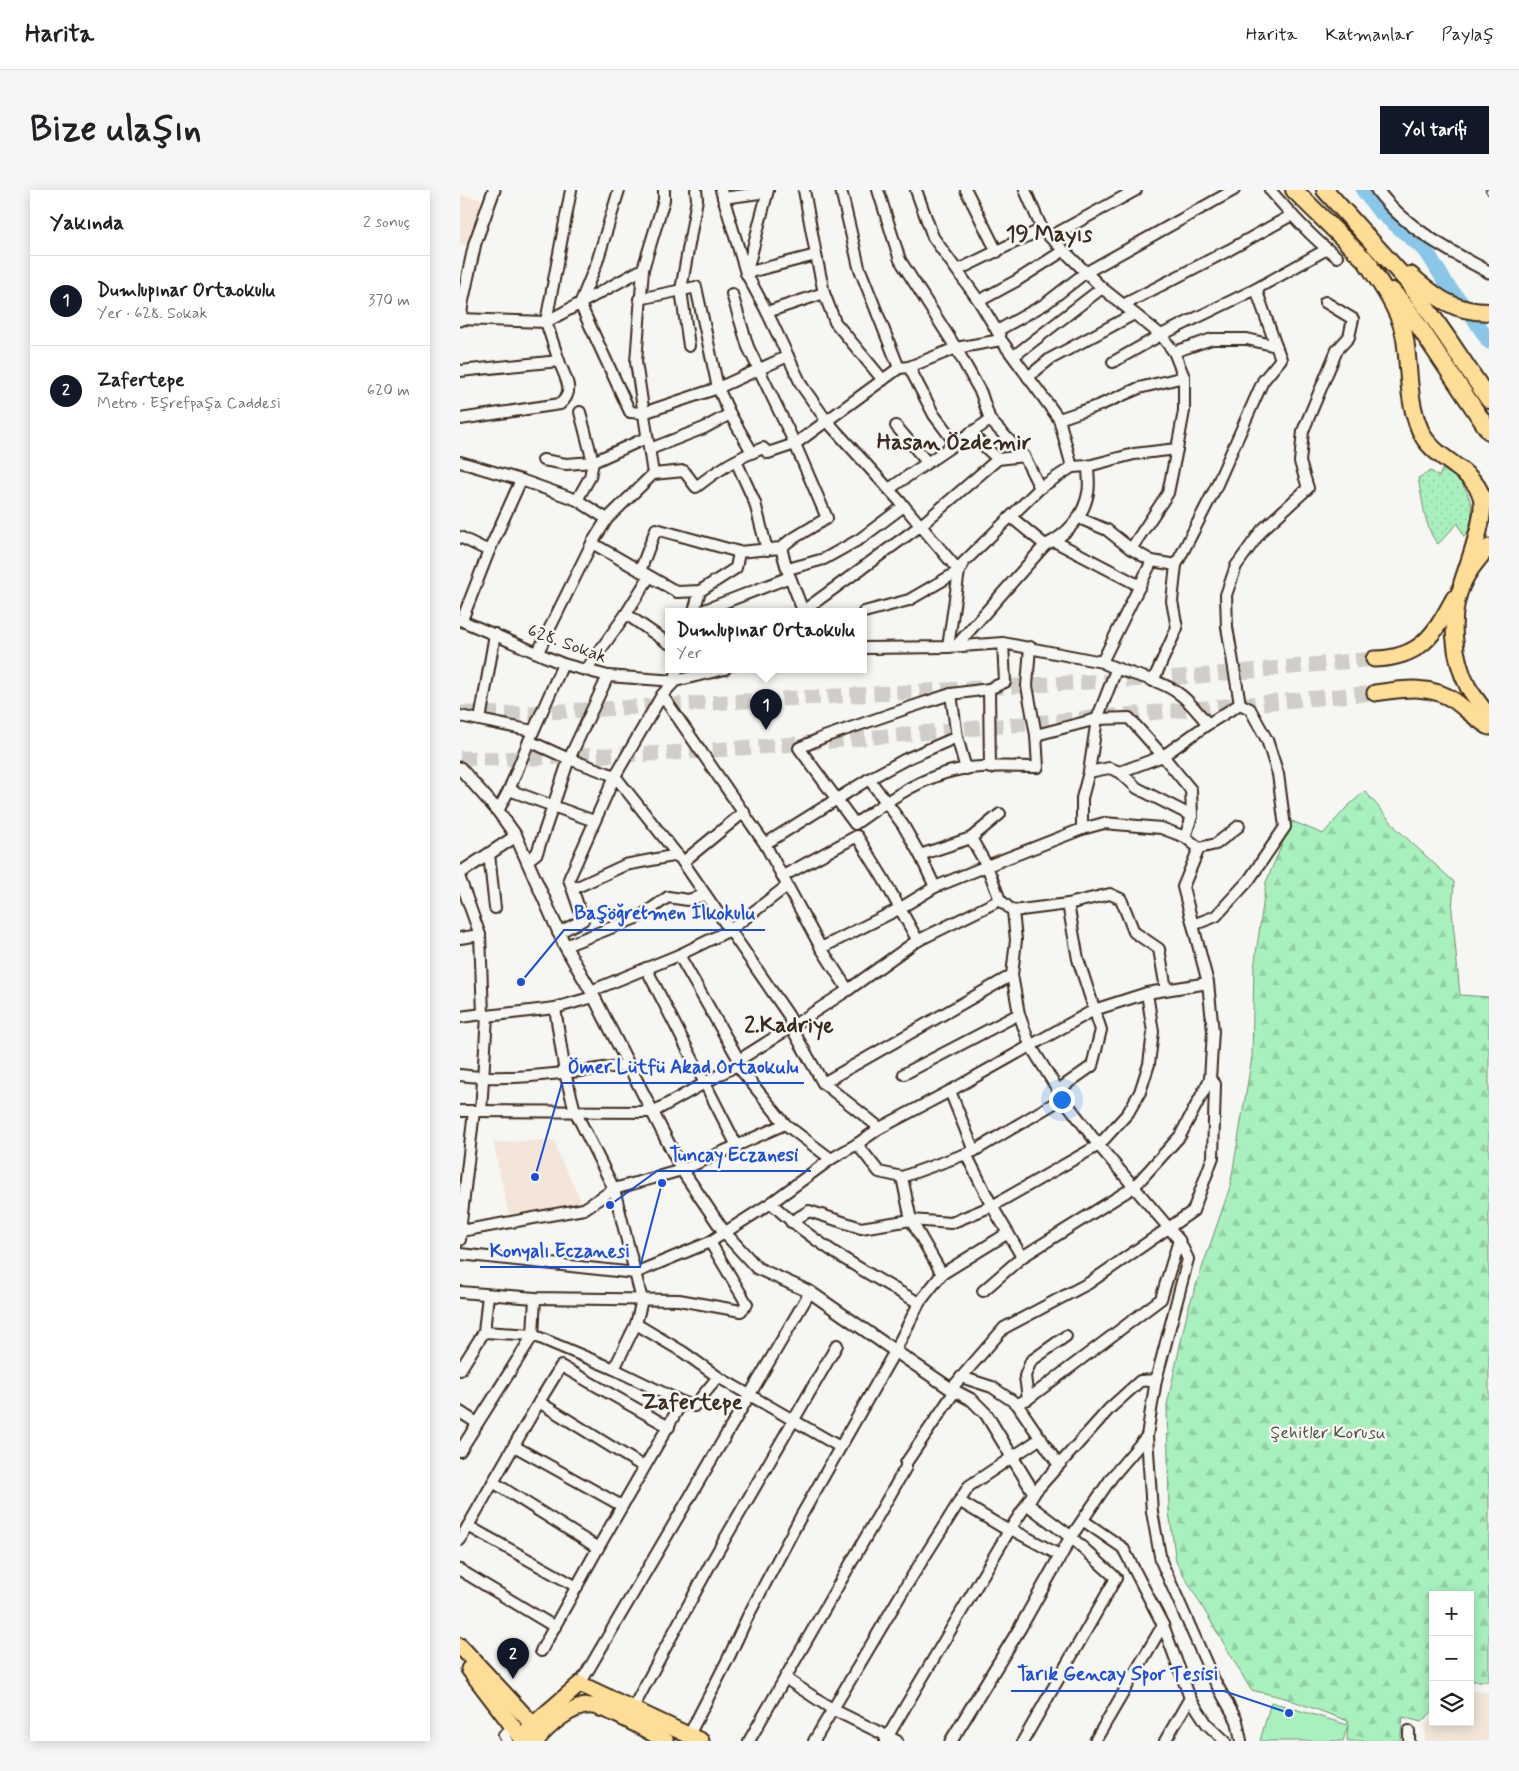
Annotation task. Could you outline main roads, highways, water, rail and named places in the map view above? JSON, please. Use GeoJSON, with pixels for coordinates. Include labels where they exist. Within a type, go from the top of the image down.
{"type":"FeatureCollection","features":[{"type":"Feature","properties":{"kind":"highway"},"geometry":{"type":"LineString","coordinates":[[1294,190],[1364,258],[1406,307],[1489,431]]}},
{"type":"Feature","properties":{"kind":"highway"},"geometry":{"type":"LineString","coordinates":[[1324,190],[1409,283],[1489,400]]}},
{"type":"Feature","properties":{"kind":"highway"},"geometry":{"type":"LineString","coordinates":[[1363,232],[1435,296],[1455,307],[1474,312],[1489,312]]}},
{"type":"Feature","properties":{"kind":"highway"},"geometry":{"type":"LineString","coordinates":[[1364,258],[1392,303],[1405,337],[1411,396],[1422,435],[1430,446],[1473,482],[1481,495],[1482,512],[1478,531],[1462,584]]}},
{"type":"Feature","properties":{"kind":"main road"},"geometry":{"type":"LineString","coordinates":[[1374,659],[1399,657],[1419,647],[1437,629],[1462,584],[1478,559],[1489,547]]}},
{"type":"Feature","properties":{"kind":"main road"},"geometry":{"type":"LineString","coordinates":[[1462,584],[1456,603],[1454,625],[1456,652],[1468,688],[1489,716]]}},
{"type":"Feature","properties":{"kind":"main road"},"geometry":{"type":"LineString","coordinates":[[1375,693],[1409,688],[1434,691],[1454,700],[1474,718],[1489,727]]}},
{"type":"Feature","properties":{"kind":"main road"},"geometry":{"type":"LineString","coordinates":[[460,1646],[539,1735]]}},
{"type":"Feature","properties":{"kind":"main road"},"geometry":{"type":"LineString","coordinates":[[460,1658],[516,1737],[539,1735],[568,1712],[591,1706],[606,1710],[666,1741]]}},
{"type":"Feature","properties":{"kind":"main road"},"geometry":{"type":"LineString","coordinates":[[539,1735],[580,1684],[695,1738]]}},
{"type":"Feature","properties":{"kind":"waterway"},"geometry":{"type":"LineString","coordinates":[[1363,190],[1378,210],[1419,245],[1430,257],[1447,285],[1471,314],[1489,342]]}},
{"type":"Feature","properties":{"kind":"tunnel"},"geometry":{"type":"LineString","coordinates":[[460,713],[511,714],[1198,676],[1374,659]]}},
{"type":"Feature","properties":{"kind":"tunnel"},"geometry":{"type":"LineString","coordinates":[[460,758],[499,759],[670,753],[784,745],[1375,693]]}},
{"type":"Feature","properties":{"kind":"place","name":"Dumlupınar Ortaokulu"},"geometry":{"type":"Point","coordinates":[766,730]}},
{"type":"Feature","properties":{"kind":"place","name":"Başöğretmen İlkokulu"},"geometry":{"type":"Point","coordinates":[521,982]}},
{"type":"Feature","properties":{"kind":"place","name":"Ömer Lütfü Akad Ortaokulu"},"geometry":{"type":"Point","coordinates":[535,1177]}},
{"type":"Feature","properties":{"kind":"place","name":"Konyalı Eczanesi"},"geometry":{"type":"Point","coordinates":[662,1183]}},
{"type":"Feature","properties":{"kind":"place","name":"Tuncay Eczanesi"},"geometry":{"type":"Point","coordinates":[610,1205]}},
{"type":"Feature","properties":{"kind":"place","name":"Zafertepe"},"geometry":{"type":"Point","coordinates":[513,1679]}},
{"type":"Feature","properties":{"kind":"place","name":"Tarık Gencay Spor Tesisi"},"geometry":{"type":"Point","coordinates":[1289,1713]}},
{"type":"Feature","properties":{"kind":"district","name":"19 Mayıs"},"geometry":{"type":"Point","coordinates":[1049,235]}},
{"type":"Feature","properties":{"kind":"district","name":"Hasan Özdemir"},"geometry":{"type":"Point","coordinates":[954,443]}},
{"type":"Feature","properties":{"kind":"district","name":"2.Kadriye"},"geometry":{"type":"Point","coordinates":[789,1026]}},
{"type":"Feature","properties":{"kind":"district","name":"Zafertepe"},"geometry":{"type":"Point","coordinates":[692,1403]}},
{"type":"Feature","properties":{"kind":"park label","name":"Şehitler Korusu"},"geometry":{"type":"Point","coordinates":[1328,1433]}}]}
